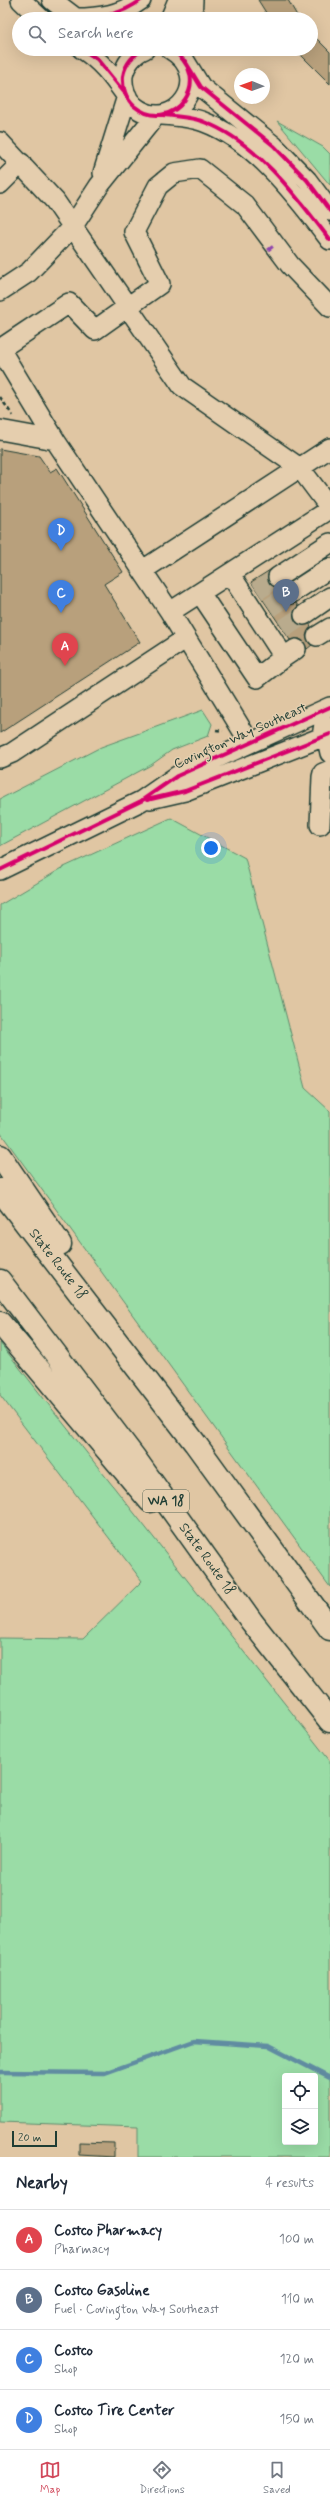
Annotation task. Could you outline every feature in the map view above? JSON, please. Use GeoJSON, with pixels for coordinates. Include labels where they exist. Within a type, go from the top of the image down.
{"type":"FeatureCollection","features":[{"type":"Feature","properties":{"kind":"highway"},"geometry":{"type":"LineString","coordinates":[[0,1156],[195,1443]]}},
{"type":"Feature","properties":{"kind":"highway","name":"State Route 18"},"geometry":{"type":"LineString","coordinates":[[0,1190],[195,1443],[330,1629]]}},
{"type":"Feature","properties":{"kind":"highway","name":"State Route 18"},"geometry":{"type":"LineString","coordinates":[[0,1281],[134,1457],[252,1622],[330,1721]]}},
{"type":"Feature","properties":{"kind":"highway"},"geometry":{"type":"LineString","coordinates":[[0,1323],[252,1622]]}},
{"type":"Feature","properties":{"kind":"street"},"geometry":{"type":"LineString","coordinates":[[20,0],[33,12]]}},
{"type":"Feature","properties":{"kind":"street"},"geometry":{"type":"LineString","coordinates":[[52,0],[67,12]]}},
{"type":"Feature","properties":{"kind":"street"},"geometry":{"type":"LineString","coordinates":[[120,12],[141,0]]}},
{"type":"Feature","properties":{"kind":"street"},"geometry":{"type":"LineString","coordinates":[[173,12],[178,0]]}},
{"type":"Feature","properties":{"kind":"street"},"geometry":{"type":"LineString","coordinates":[[192,12],[193,0]]}},
{"type":"Feature","properties":{"kind":"street"},"geometry":{"type":"LineString","coordinates":[[92,56],[110,72],[126,95],[140,111],[205,122],[225,132],[242,145],[299,199],[330,240]]}},
{"type":"Feature","properties":{"kind":"street"},"geometry":{"type":"LineString","coordinates":[[99,186],[126,95],[123,84],[126,65],[134,56]]}},
{"type":"Feature","properties":{"kind":"street"},"geometry":{"type":"LineString","coordinates":[[0,291],[29,272],[73,226],[99,186],[159,115],[180,107],[190,90],[189,70],[182,56]]}},
{"type":"Feature","properties":{"kind":"street"},"geometry":{"type":"LineString","coordinates":[[182,56],[205,92],[274,146],[307,180],[330,211]]}},
{"type":"Feature","properties":{"kind":"street"},"geometry":{"type":"LineString","coordinates":[[0,142],[40,184],[73,226],[182,386],[300,468],[330,509],[170,612]]}},
{"type":"Feature","properties":{"kind":"street"},"geometry":{"type":"LineString","coordinates":[[0,184],[21,163]]}},
{"type":"Feature","properties":{"kind":"street"},"geometry":{"type":"LineString","coordinates":[[250,743],[185,640],[170,612],[144,570],[55,440],[0,349],[70,303],[95,330],[160,284],[134,232],[158,186],[174,173],[200,169],[245,205],[290,265],[330,307]]}},
{"type":"Feature","properties":{"kind":"street"},"geometry":{"type":"LineString","coordinates":[[0,430],[55,440]]}},
{"type":"Feature","properties":{"kind":"street"},"geometry":{"type":"LineString","coordinates":[[144,570],[330,448]]}},
{"type":"Feature","properties":{"kind":"street"},"geometry":{"type":"LineString","coordinates":[[278,577],[330,543]]}},
{"type":"Feature","properties":{"kind":"street"},"geometry":{"type":"LineString","coordinates":[[290,594],[330,568]]}},
{"type":"Feature","properties":{"kind":"street"},"geometry":{"type":"LineString","coordinates":[[200,593],[257,678],[290,653],[251,594],[230,574]]}},
{"type":"Feature","properties":{"kind":"street"},"geometry":{"type":"LineString","coordinates":[[304,615],[330,597]]}},
{"type":"Feature","properties":{"kind":"street"},"geometry":{"type":"LineString","coordinates":[[0,758],[12,753],[185,640]]}},
{"type":"Feature","properties":{"kind":"street","name":"Covington Way Southeast"},"geometry":{"type":"LineString","coordinates":[[0,870],[141,801],[177,776],[330,707]]}},
{"type":"Feature","properties":{"kind":"street","name":"Covington Way Southeast"},"geometry":{"type":"LineString","coordinates":[[141,801],[185,791],[329,735]]}},
{"type":"Feature","properties":{"kind":"street"},"geometry":{"type":"LineString","coordinates":[[320,825],[322,777],[323,773],[330,770]]}},
{"type":"Feature","properties":{"kind":"path"},"geometry":{"type":"LineString","coordinates":[[0,396],[16,421]]}},
{"type":"Feature","properties":{"kind":"path"},"geometry":{"type":"LineString","coordinates":[[216,730],[224,731]]}},
{"type":"Feature","properties":{"kind":"green space"},"geometry":{"type":"Polygon","coordinates":[[[277,121],[323,147],[330,154],[330,185],[277,121]]]}},
{"type":"Feature","properties":{"kind":"green space"},"geometry":{"type":"Polygon","coordinates":[[[203,710],[212,724],[208,736],[172,750],[151,765],[0,846],[0,799],[101,747],[203,710]]]}},
{"type":"Feature","properties":{"kind":"green space"},"geometry":{"type":"Polygon","coordinates":[[[171,818],[245,858],[305,1088],[330,1111],[330,1587],[0,1132],[0,905],[64,867],[171,818]]]}},
{"type":"Feature","properties":{"kind":"green space"},"geometry":{"type":"Polygon","coordinates":[[[0,1343],[330,1761],[330,2157],[138,2157],[138,2127],[0,2122],[0,1638],[83,1639],[142,1581],[0,1395],[0,1343]]]}},
{"type":"Feature","properties":{"kind":"building"},"geometry":{"type":"Polygon","coordinates":[[[258,0],[288,0],[295,12],[266,12],[258,0]]]}},
{"type":"Feature","properties":{"kind":"building"},"geometry":{"type":"Polygon","coordinates":[[[318,40],[330,52],[330,84],[302,56],[318,56],[318,40]]]}},
{"type":"Feature","properties":{"kind":"building"},"geometry":{"type":"Polygon","coordinates":[[[0,449],[39,456],[50,472],[57,468],[123,572],[104,584],[140,642],[0,733],[0,449]]]}},
{"type":"Feature","properties":{"kind":"building"},"geometry":{"type":"Polygon","coordinates":[[[270,570],[267,577],[269,583],[273,587],[282,587],[279,594],[281,600],[285,604],[296,603],[298,606],[293,616],[295,622],[300,625],[310,624],[311,627],[306,636],[312,645],[307,649],[300,639],[290,640],[251,582],[270,570]]]}},
{"type":"Feature","properties":{"kind":"building"},"geometry":{"type":"Polygon","coordinates":[[[79,2142],[114,2143],[114,2157],[79,2155],[79,2142]]]}},
{"type":"Feature","properties":{"kind":"waterway"},"geometry":{"type":"LineString","coordinates":[[0,2072],[105,2073],[194,2041],[268,2046],[330,2078]]}},
{"type":"Feature","properties":{"kind":"tunnel"},"geometry":{"type":"LineString","coordinates":[[257,591],[278,577]]}},
{"type":"Feature","properties":{"kind":"tunnel"},"geometry":{"type":"LineString","coordinates":[[269,608],[290,594]]}},
{"type":"Feature","properties":{"kind":"tunnel"},"geometry":{"type":"LineString","coordinates":[[283,629],[304,615]]}},
{"type":"Feature","properties":{"kind":"marked path"},"geometry":{"type":"LineString","coordinates":[[268,250],[275,245]]}},
{"type":"Feature","properties":{"kind":"cycle path"},"geometry":{"type":"LineString","coordinates":[[118,12],[141,0]]}},
{"type":"Feature","properties":{"kind":"cycle path"},"geometry":{"type":"LineString","coordinates":[[92,56],[97,59],[124,92]]}},
{"type":"Feature","properties":{"kind":"cycle path"},"geometry":{"type":"LineString","coordinates":[[134,56],[128,63],[123,76],[124,88],[127,96],[134,106],[149,114],[163,115],[175,109],[185,100],[190,88],[190,74],[184,61],[178,56]]}},
{"type":"Feature","properties":{"kind":"cycle path"},"geometry":{"type":"LineString","coordinates":[[185,61],[201,87],[274,146],[307,180],[330,211]]}},
{"type":"Feature","properties":{"kind":"cycle path"},"geometry":{"type":"LineString","coordinates":[[161,115],[199,120],[223,131],[241,143],[274,172],[290,189],[330,240]]}},
{"type":"Feature","properties":{"kind":"cycle path"},"geometry":{"type":"LineString","coordinates":[[0,870],[141,801],[177,776],[330,707]]}},
{"type":"Feature","properties":{"kind":"cycle path"},"geometry":{"type":"LineString","coordinates":[[147,800],[185,791],[330,734]]}},
{"type":"Feature","properties":{"kind":"place","name":"Costco Tire Center"},"geometry":{"type":"Point","coordinates":[61,551]}},
{"type":"Feature","properties":{"kind":"place","name":"Costco Gasoline"},"geometry":{"type":"Point","coordinates":[286,612]}},
{"type":"Feature","properties":{"kind":"place","name":"Costco"},"geometry":{"type":"Point","coordinates":[61,613]}},
{"type":"Feature","properties":{"kind":"place","name":"Costco Pharmacy"},"geometry":{"type":"Point","coordinates":[65,666]}}]}
